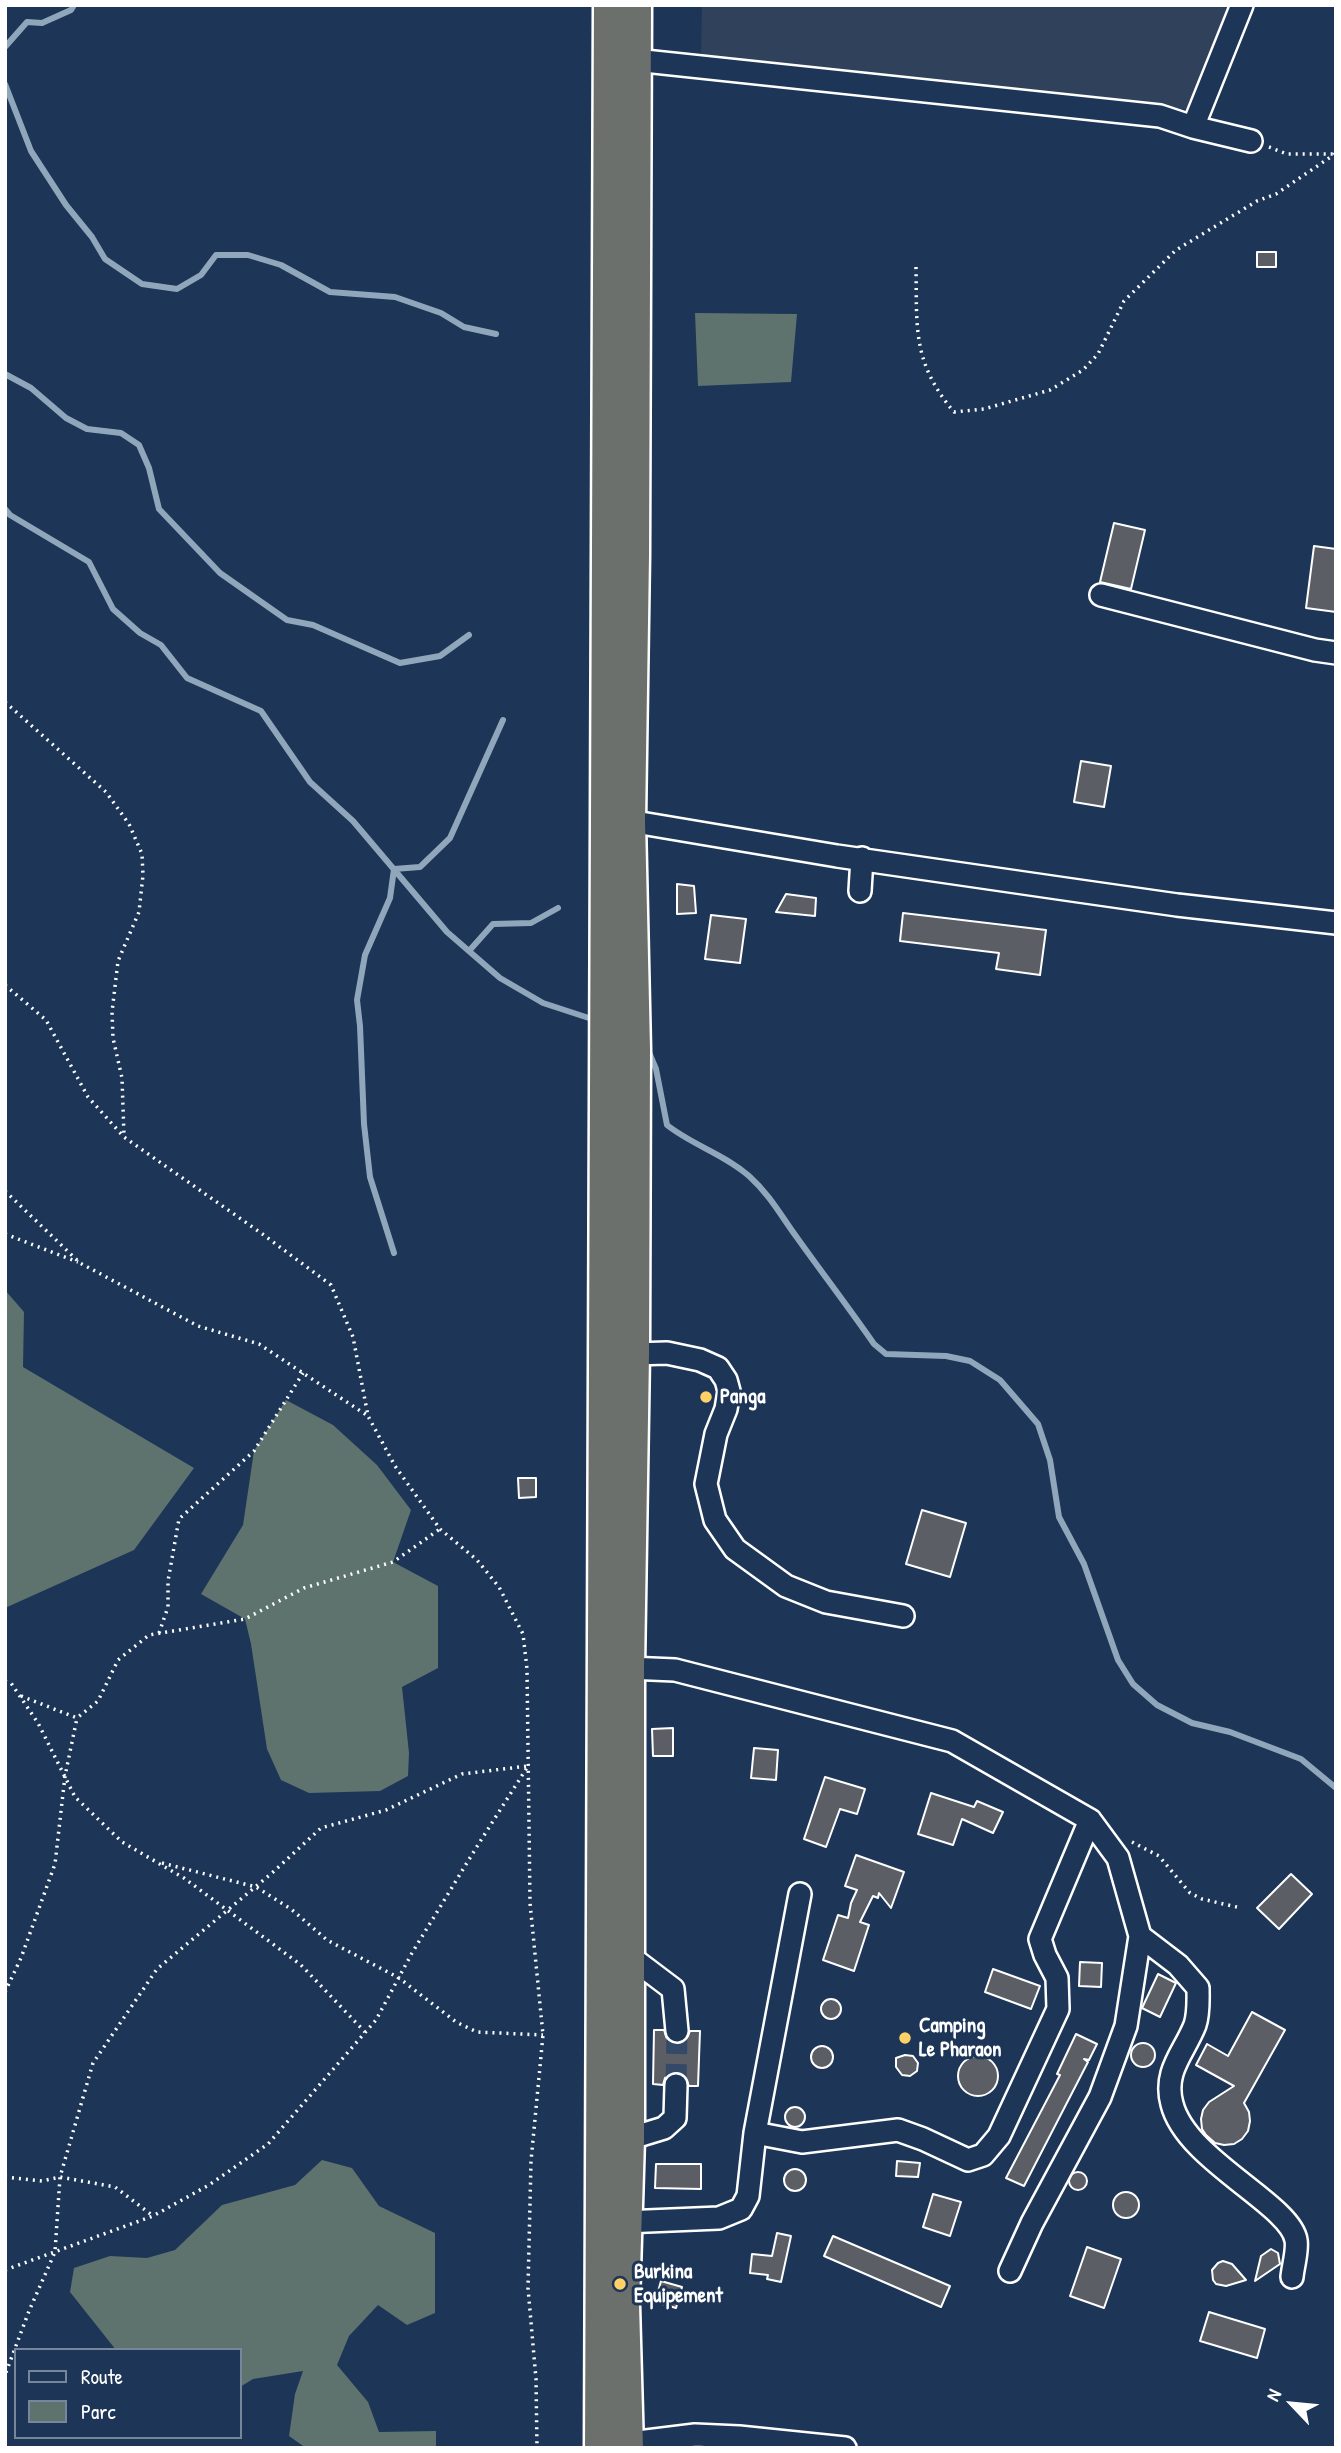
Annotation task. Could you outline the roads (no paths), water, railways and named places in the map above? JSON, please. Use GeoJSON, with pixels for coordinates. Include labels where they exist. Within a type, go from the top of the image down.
{"type":"FeatureCollection","features":[{"type":"Feature","properties":{"kind":"highway"},"geometry":{"type":"LineString","coordinates":[[610,5],[614,2446]]}},
{"type":"Feature","properties":{"kind":"highway"},"geometry":{"type":"LineString","coordinates":[[614,2446],[623,2305],[628,2138],[628,1668],[634,1354],[634,1051],[629,821],[635,5]]}},
{"type":"Feature","properties":{"kind":"street"},"geometry":{"type":"LineString","coordinates":[[1193,127],[1241,5]]}},
{"type":"Feature","properties":{"kind":"street"},"geometry":{"type":"LineString","coordinates":[[635,60],[1160,116],[1251,141]]}},
{"type":"Feature","properties":{"kind":"street"},"geometry":{"type":"LineString","coordinates":[[1101,595],[1315,650],[1336,653]]}},
{"type":"Feature","properties":{"kind":"street"},"geometry":{"type":"LineString","coordinates":[[629,821],[1177,905],[1336,923]]}},
{"type":"Feature","properties":{"kind":"street"},"geometry":{"type":"LineString","coordinates":[[860,891],[862,858]]}},
{"type":"Feature","properties":{"kind":"street"},"geometry":{"type":"LineString","coordinates":[[634,1354],[667,1353],[700,1360],[718,1368],[726,1380],[729,1391],[726,1409],[716,1434],[706,1484],[715,1520],[735,1549],[786,1586],[826,1602],[903,1616]]}},
{"type":"Feature","properties":{"kind":"street"},"geometry":{"type":"LineString","coordinates":[[628,1668],[675,1670],[952,1741],[1090,1821],[1118,1858],[1140,1936],[1126,2026],[1100,2097],[1032,2223],[1010,2271]]}},
{"type":"Feature","properties":{"kind":"street"},"geometry":{"type":"LineString","coordinates":[[755,2133],[802,2142],[898,2130],[968,2160],[983,2155],[999,2136],[1058,2010],[1057,1978],[1040,1939],[1090,1821]]}},
{"type":"Feature","properties":{"kind":"street"},"geometry":{"type":"LineString","coordinates":[[624,2222],[719,2218],[741,2209],[748,2196],[755,2133],[800,1894]]}},
{"type":"Feature","properties":{"kind":"street"},"geometry":{"type":"LineString","coordinates":[[1140,1936],[1178,1965],[1198,1988],[1196,2024],[1170,2076],[1172,2105],[1185,2131],[1217,2165],[1285,2221],[1296,2239],[1292,2277]]}},
{"type":"Feature","properties":{"kind":"street"},"geometry":{"type":"LineString","coordinates":[[628,1955],[673,1989],[677,2031]]}},
{"type":"Feature","properties":{"kind":"street"},"geometry":{"type":"LineString","coordinates":[[628,2138],[664,2127],[675,2119],[676,2085]]}},
{"type":"Feature","properties":{"kind":"street"},"geometry":{"type":"LineString","coordinates":[[614,2446],[695,2435],[845,2448]]}},
{"type":"Feature","properties":{"kind":"waterway"},"geometry":{"type":"LineString","coordinates":[[5,47],[27,22],[42,23],[71,10],[74,5]]}},
{"type":"Feature","properties":{"kind":"waterway"},"geometry":{"type":"LineString","coordinates":[[5,84],[31,151],[66,205],[92,237],[105,259],[142,284],[177,289],[201,275],[216,255],[248,255],[281,265],[330,292],[395,297],[441,313],[464,327],[496,334]]}},
{"type":"Feature","properties":{"kind":"waterway"},"geometry":{"type":"LineString","coordinates":[[5,374],[31,388],[66,418],[87,429],[121,433],[139,445],[149,468],[159,509],[220,573],[287,620],[313,625],[400,663],[440,656],[469,635]]}},
{"type":"Feature","properties":{"kind":"waterway"},"geometry":{"type":"LineString","coordinates":[[5,509],[10,515],[89,562],[113,609],[140,633],[161,645],[187,678],[261,711],[310,782],[353,821],[447,932],[500,978],[543,1003],[598,1021]]}},
{"type":"Feature","properties":{"kind":"waterway"},"geometry":{"type":"LineString","coordinates":[[394,1253],[370,1177],[364,1124],[357,1000],[365,955],[390,898],[394,869],[420,867],[450,838],[503,720]]}},
{"type":"Feature","properties":{"kind":"waterway"},"geometry":{"type":"LineString","coordinates":[[469,951],[493,924],[531,923],[558,908]]}},
{"type":"Feature","properties":{"kind":"waterway"},"geometry":{"type":"LineString","coordinates":[[648,1050],[656,1069],[667,1125],[729,1162],[757,1184],[874,1344],[886,1354],[946,1356],[970,1361],[1000,1380],[1038,1424],[1050,1460],[1059,1517],[1084,1564],[1118,1660],[1133,1684],[1157,1705],[1192,1723],[1230,1732],[1301,1759],[1336,1788]]}},
{"type":"Feature","properties":{"kind":"tunnel"},"geometry":{"type":"LineString","coordinates":[[676,2085],[677,2031]]}},
{"type":"Feature","properties":{"kind":"place","name":"Panga"},"geometry":{"type":"Point","coordinates":[706,1397]}},
{"type":"Feature","properties":{"kind":"place","name":"Camping Le Pharaon"},"geometry":{"type":"Point","coordinates":[905,2038]}},
{"type":"Feature","properties":{"kind":"place","name":"Burkina Equipement"},"geometry":{"type":"Point","coordinates":[620,2284]}}]}
